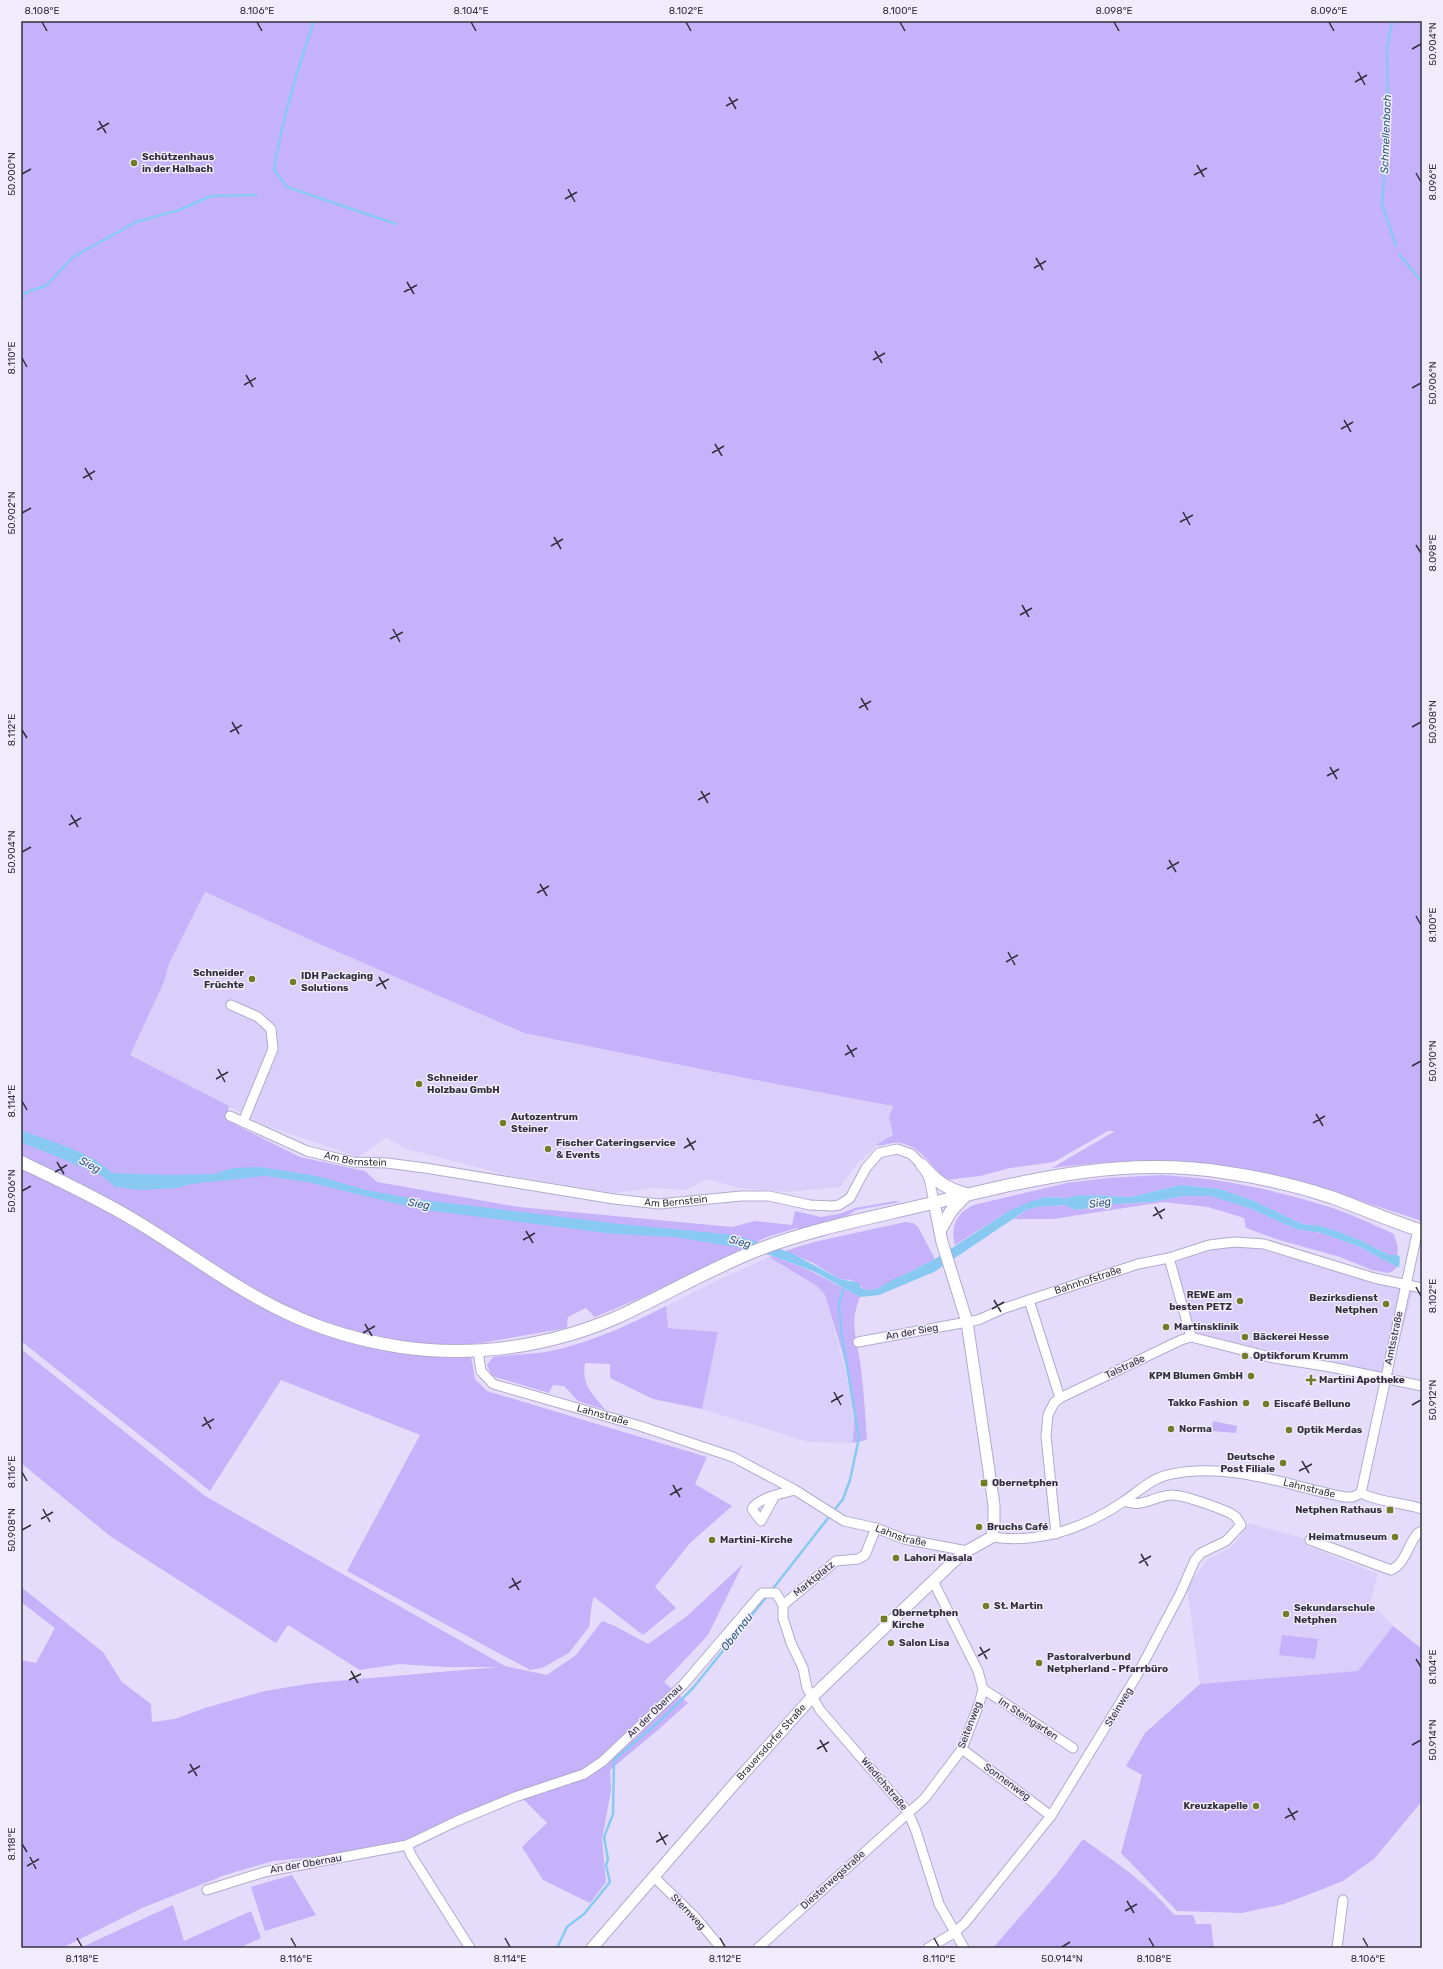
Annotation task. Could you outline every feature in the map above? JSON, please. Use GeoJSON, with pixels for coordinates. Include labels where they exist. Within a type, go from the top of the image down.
{"type":"FeatureCollection","features":[{"type":"Feature","properties":{"kind":"main road"},"geometry":{"type":"LineString","coordinates":[[21,1162],[113,1207],[249,1294],[285,1312],[311,1323],[359,1338],[401,1347],[452,1351],[510,1347],[553,1339],[585,1330],[636,1308],[717,1268],[756,1251],[800,1236],[967,1194],[1059,1174],[1087,1170],[1135,1167],[1193,1168],[1258,1178],[1330,1197],[1420,1230]]}},
{"type":"Feature","properties":{"kind":"main road"},"geometry":{"type":"LineString","coordinates":[[922,1165],[942,1185],[954,1191],[967,1194]]}},
{"type":"Feature","properties":{"kind":"main road"},"geometry":{"type":"LineString","coordinates":[[941,1236],[951,1211],[967,1194]]}},
{"type":"Feature","properties":{"kind":"street"},"geometry":{"type":"LineString","coordinates":[[232,1006],[258,1017],[271,1030],[273,1049],[243,1122]]}},
{"type":"Feature","properties":{"kind":"street","name":"Am Bernstein"},"geometry":{"type":"LineString","coordinates":[[230,1116],[307,1151],[353,1162],[387,1163],[425,1168],[537,1185],[614,1199],[659,1204],[716,1197],[769,1196],[822,1207],[832,1206],[850,1198],[866,1168],[879,1153],[897,1149],[911,1154],[922,1165],[929,1178],[941,1236],[966,1322]]}},
{"type":"Feature","properties":{"kind":"street","name":"Amtsstraße"},"geometry":{"type":"LineString","coordinates":[[1361,1494],[1414,1247],[1420,1230]]}},
{"type":"Feature","properties":{"kind":"street","name":"Bahnhofstraße"},"geometry":{"type":"LineString","coordinates":[[966,1322],[978,1320],[1029,1300],[1138,1264],[1169,1258],[1209,1245],[1235,1242],[1264,1244],[1374,1278],[1407,1280],[1422,1288]]}},
{"type":"Feature","properties":{"kind":"street"},"geometry":{"type":"LineString","coordinates":[[1169,1258],[1192,1337],[1274,1358],[1331,1367],[1385,1380],[1422,1386]]}},
{"type":"Feature","properties":{"kind":"street"},"geometry":{"type":"LineString","coordinates":[[1029,1300],[1060,1398]]}},
{"type":"Feature","properties":{"kind":"street"},"geometry":{"type":"LineString","coordinates":[[966,1322],[994,1505],[992,1537],[967,1551]]}},
{"type":"Feature","properties":{"kind":"street","name":"An der Sieg"},"geometry":{"type":"LineString","coordinates":[[858,1342],[966,1322]]}},
{"type":"Feature","properties":{"kind":"street","name":"Talstraße"},"geometry":{"type":"LineString","coordinates":[[1056,1534],[1046,1436],[1048,1415],[1054,1403],[1060,1398],[1181,1340],[1192,1337]]}},
{"type":"Feature","properties":{"kind":"street","name":"Lahnstraße"},"geometry":{"type":"LineString","coordinates":[[478,1350],[482,1371],[493,1384],[640,1426],[733,1457],[795,1490],[851,1523],[876,1528],[904,1539],[967,1551]]}},
{"type":"Feature","properties":{"kind":"street","name":"Lahnstraße"},"geometry":{"type":"LineString","coordinates":[[992,1537],[1026,1539],[1056,1534],[1090,1522],[1162,1476],[1188,1472],[1209,1471],[1241,1474],[1345,1497],[1352,1497],[1361,1494],[1380,1501],[1408,1504],[1422,1509]]}},
{"type":"Feature","properties":{"kind":"street"},"geometry":{"type":"LineString","coordinates":[[774,1497],[795,1490]]}},
{"type":"Feature","properties":{"kind":"street","name":"Steinweg"},"geometry":{"type":"LineString","coordinates":[[928,1948],[954,1933],[965,1923],[1052,1815],[1136,1678],[1180,1594],[1195,1560],[1201,1553],[1226,1541],[1240,1528],[1239,1522],[1230,1513],[1179,1495],[1158,1497],[1132,1505],[1124,1501]]}},
{"type":"Feature","properties":{"kind":"street","name":"Marktplatz"},"geometry":{"type":"LineString","coordinates":[[783,1605],[836,1561],[858,1559],[865,1555],[876,1528]]}},
{"type":"Feature","properties":{"kind":"street"},"geometry":{"type":"LineString","coordinates":[[1310,1540],[1392,1570],[1402,1563],[1417,1535],[1422,1531]]}},
{"type":"Feature","properties":{"kind":"street","name":"Brauersdorfer Straße"},"geometry":{"type":"LineString","coordinates":[[592,1948],[812,1698],[933,1581],[967,1551]]}},
{"type":"Feature","properties":{"kind":"street","name":"Seitenweg"},"geometry":{"type":"LineString","coordinates":[[908,1812],[925,1798],[962,1749],[983,1689],[978,1671],[933,1581]]}},
{"type":"Feature","properties":{"kind":"street","name":"An der Obernau"},"geometry":{"type":"LineString","coordinates":[[207,1890],[264,1872],[324,1862],[368,1853],[392,1846],[407,1845],[457,1821],[515,1797],[584,1774],[603,1761],[683,1685],[743,1614],[762,1594],[765,1593],[776,1592],[783,1605],[783,1618],[791,1643],[803,1668],[807,1688],[812,1698]]}},
{"type":"Feature","properties":{"kind":"street","name":"Im Steingarten"},"geometry":{"type":"LineString","coordinates":[[983,1689],[1074,1748]]}},
{"type":"Feature","properties":{"kind":"street","name":"Wiedichstraße"},"geometry":{"type":"LineString","coordinates":[[812,1698],[820,1710],[908,1812],[939,1904],[954,1933],[964,1948]]}},
{"type":"Feature","properties":{"kind":"street","name":"Sonnenweg"},"geometry":{"type":"LineString","coordinates":[[962,1749],[1052,1815]]}},
{"type":"Feature","properties":{"kind":"street","name":"Diesterwegstraße"},"geometry":{"type":"LineString","coordinates":[[758,1948],[908,1812]]}},
{"type":"Feature","properties":{"kind":"street"},"geometry":{"type":"LineString","coordinates":[[407,1845],[411,1855],[470,1948]]}},
{"type":"Feature","properties":{"kind":"street","name":"Sternweg"},"geometry":{"type":"LineString","coordinates":[[654,1877],[697,1919],[721,1948]]}},
{"type":"Feature","properties":{"kind":"street"},"geometry":{"type":"LineString","coordinates":[[1337,1948],[1343,1900]]}},
{"type":"Feature","properties":{"kind":"shaded area"},"geometry":{"type":"Polygon","coordinates":[[[21,21],[1422,21],[1422,1221],[1303,1183],[1263,1173],[1210,1164],[1131,1161],[1052,1168],[1115,1131],[1108,1131],[1054,1162],[1010,1168],[980,1176],[945,1180],[925,1157],[914,1148],[897,1143],[876,1145],[893,1135],[889,1117],[893,1106],[735,1076],[524,1033],[306,938],[205,892],[169,964],[164,982],[130,1055],[229,1106],[226,1120],[300,1157],[365,1171],[377,1182],[519,1207],[732,1227],[755,1221],[792,1225],[795,1211],[821,1217],[839,1214],[855,1208],[895,1201],[900,1202],[856,1210],[849,1215],[798,1230],[797,1228],[767,1237],[640,1298],[595,1317],[586,1308],[568,1317],[567,1328],[469,1345],[475,1379],[487,1391],[707,1457],[695,1484],[732,1506],[690,1543],[655,1587],[676,1608],[643,1635],[594,1597],[589,1627],[569,1653],[542,1668],[530,1670],[347,1571],[420,1435],[281,1380],[210,1491],[21,1341],[21,21]]]}},
{"type":"Feature","properties":{"kind":"shaded area"},"geometry":{"type":"Polygon","coordinates":[[[204,892],[521,1032],[735,1076],[892,1105],[889,1117],[893,1135],[876,1146],[856,1165],[840,1187],[786,1192],[741,1188],[707,1179],[686,1190],[653,1188],[614,1193],[511,1176],[403,1148],[387,1137],[358,1157],[267,1126],[130,1055],[164,982],[169,964],[204,892]]]}},
{"type":"Feature","properties":{"kind":"shaded area"},"geometry":{"type":"Polygon","coordinates":[[[1161,1175],[1182,1176],[1245,1185],[1285,1194],[1335,1209],[1394,1234],[1398,1248],[1397,1255],[1389,1255],[1362,1241],[1320,1226],[1302,1224],[1254,1201],[1220,1189],[1181,1185],[1130,1197],[1080,1195],[1067,1198],[1046,1197],[1009,1211],[955,1245],[953,1232],[956,1220],[963,1212],[974,1205],[1067,1183],[1108,1178],[1161,1175]]]}},
{"type":"Feature","properties":{"kind":"shaded area"},"geometry":{"type":"Polygon","coordinates":[[[1184,1196],[1211,1196],[1220,1198],[1249,1208],[1296,1229],[1322,1233],[1360,1247],[1397,1267],[1388,1273],[1372,1270],[1340,1257],[1276,1239],[1246,1228],[1244,1218],[1208,1207],[1163,1202],[1053,1219],[1014,1219],[1026,1210],[1037,1207],[1065,1205],[1075,1210],[1115,1204],[1152,1202],[1184,1196]]]}},
{"type":"Feature","properties":{"kind":"shaded area"},"geometry":{"type":"Polygon","coordinates":[[[905,1222],[913,1223],[918,1227],[935,1259],[877,1289],[866,1290],[851,1280],[840,1279],[813,1263],[785,1251],[814,1242],[905,1222]]]}},
{"type":"Feature","properties":{"kind":"shaded area"},"geometry":{"type":"Polygon","coordinates":[[[1248,1246],[1413,1291],[1391,1374],[1193,1335],[1176,1262],[1220,1248],[1248,1246]]]}},
{"type":"Feature","properties":{"kind":"shaded area"},"geometry":{"type":"Polygon","coordinates":[[[773,1256],[813,1272],[860,1297],[856,1307],[854,1325],[860,1359],[867,1440],[852,1443],[854,1426],[851,1388],[825,1295],[817,1286],[769,1257],[773,1256]]]}},
{"type":"Feature","properties":{"kind":"shaded area"},"geometry":{"type":"Polygon","coordinates":[[[769,1257],[817,1286],[825,1295],[851,1391],[854,1433],[852,1443],[809,1442],[702,1409],[718,1332],[668,1328],[666,1306],[769,1257]]]}},
{"type":"Feature","properties":{"kind":"shaded area"},"geometry":{"type":"Polygon","coordinates":[[[666,1306],[668,1328],[718,1332],[702,1409],[653,1399],[610,1378],[610,1364],[585,1363],[584,1370],[586,1383],[589,1389],[606,1410],[578,1401],[564,1386],[553,1385],[549,1393],[492,1376],[487,1365],[493,1357],[551,1351],[581,1343],[638,1320],[666,1306]]]}},
{"type":"Feature","properties":{"kind":"shaded area"},"geometry":{"type":"Polygon","coordinates":[[[21,1349],[205,1496],[505,1666],[547,1675],[576,1655],[602,1621],[615,1626],[648,1644],[686,1617],[743,1564],[708,1635],[664,1682],[688,1703],[610,1770],[611,1791],[602,1839],[606,1882],[590,1903],[543,1880],[522,1847],[547,1823],[522,1798],[408,1841],[330,1855],[273,1861],[225,1875],[142,1908],[62,1948],[21,1948],[21,1660],[36,1663],[55,1628],[21,1602],[21,1587],[103,1652],[122,1682],[151,1704],[152,1722],[175,1719],[205,1708],[265,1691],[313,1683],[498,1667],[444,1667],[399,1664],[360,1670],[288,1625],[276,1643],[110,1536],[21,1463],[21,1349]]]}},
{"type":"Feature","properties":{"kind":"shaded area"},"geometry":{"type":"Polygon","coordinates":[[[1213,1421],[1237,1426],[1236,1433],[1212,1431],[1213,1421]]]}},
{"type":"Feature","properties":{"kind":"shaded area","name":"Sekundarschule Netphen"},"geometry":{"type":"Polygon","coordinates":[[[1249,1523],[1308,1540],[1307,1546],[1378,1574],[1370,1602],[1393,1626],[1358,1671],[1200,1684],[1187,1587],[1207,1560],[1232,1547],[1249,1523]]]}},
{"type":"Feature","properties":{"kind":"shaded area"},"geometry":{"type":"Polygon","coordinates":[[[1393,1626],[1422,1649],[1422,1801],[1374,1859],[1343,1881],[1284,1904],[1242,1913],[1177,1911],[1121,1853],[1142,1775],[1126,1766],[1145,1733],[1200,1684],[1358,1671],[1393,1626]]]}},
{"type":"Feature","properties":{"kind":"shaded area"},"geometry":{"type":"Polygon","coordinates":[[[1282,1635],[1318,1639],[1315,1659],[1279,1655],[1282,1635]]]}},
{"type":"Feature","properties":{"kind":"shaded area"},"geometry":{"type":"Polygon","coordinates":[[[1083,1839],[1143,1883],[1174,1915],[1193,1915],[1196,1924],[1211,1924],[1214,1948],[993,1948],[1056,1875],[1083,1839]]]}},
{"type":"Feature","properties":{"kind":"shaded area"},"geometry":{"type":"Polygon","coordinates":[[[292,1875],[316,1915],[265,1931],[251,1887],[292,1875]]]}},
{"type":"Feature","properties":{"kind":"shaded area"},"geometry":{"type":"Polygon","coordinates":[[[173,1905],[184,1941],[251,1911],[261,1938],[239,1948],[80,1948],[173,1905]]]}},
{"type":"Feature","properties":{"kind":"water","name":"Sieg"},"geometry":{"type":"Polygon","coordinates":[[[21,1130],[81,1153],[93,1159],[112,1173],[167,1175],[213,1174],[233,1168],[261,1167],[317,1176],[366,1190],[415,1199],[620,1224],[735,1235],[789,1252],[840,1279],[859,1283],[860,1287],[866,1290],[877,1289],[935,1259],[1009,1211],[1032,1201],[1046,1197],[1067,1198],[1080,1195],[1130,1197],[1181,1185],[1220,1189],[1254,1201],[1302,1224],[1320,1226],[1339,1232],[1362,1241],[1389,1255],[1397,1255],[1422,1266],[1422,1274],[1397,1267],[1360,1247],[1322,1233],[1296,1229],[1249,1208],[1211,1196],[1184,1196],[1152,1202],[1115,1204],[1075,1210],[1065,1205],[1037,1207],[1026,1210],[934,1272],[879,1295],[860,1297],[815,1272],[773,1256],[742,1248],[675,1237],[614,1234],[418,1209],[308,1182],[264,1176],[191,1184],[177,1188],[139,1190],[115,1187],[101,1175],[21,1142],[21,1130]]]}},
{"type":"Feature","properties":{"kind":"pier"},"geometry":{"type":"Polygon","coordinates":[[[1400,1254],[1422,1264],[1420,1276],[1399,1270],[1400,1254]]]}},
{"type":"Feature","properties":{"kind":"waterway"},"geometry":{"type":"LineString","coordinates":[[314,21],[281,132],[274,170],[287,187],[396,224]]}},
{"type":"Feature","properties":{"kind":"waterway","name":"Schmellenbach"},"geometry":{"type":"LineString","coordinates":[[1392,21],[1387,51],[1388,123],[1382,204],[1396,246]]}},
{"type":"Feature","properties":{"kind":"waterway"},"geometry":{"type":"LineString","coordinates":[[21,300],[25,293],[47,285],[73,257],[136,222],[179,210],[211,196],[256,195]]}},
{"type":"Feature","properties":{"kind":"waterway","name":"Schmellenbach"},"geometry":{"type":"LineString","coordinates":[[1399,254],[1422,282]]}},
{"type":"Feature","properties":{"kind":"waterway","name":"Obernau"},"geometry":{"type":"LineString","coordinates":[[771,1591],[843,1499],[850,1480],[859,1438],[841,1330],[839,1303],[845,1285]]}},
{"type":"Feature","properties":{"kind":"waterway","name":"Obernau"},"geometry":{"type":"LineString","coordinates":[[557,1948],[567,1927],[584,1914],[610,1882],[606,1865],[608,1859],[604,1837],[613,1814],[614,1760],[664,1717],[693,1688],[767,1596]]}},
{"type":"Feature","properties":{"kind":"place","name":"Schützenhaus in der Halbach"},"geometry":{"type":"Point","coordinates":[134,163]}},
{"type":"Feature","properties":{"kind":"place","name":"Schneider Früchte"},"geometry":{"type":"Point","coordinates":[252,979]}},
{"type":"Feature","properties":{"kind":"place","name":"IDH Packaging Solutions"},"geometry":{"type":"Point","coordinates":[293,982]}},
{"type":"Feature","properties":{"kind":"place","name":"Schneider Holzbau GmbH"},"geometry":{"type":"Point","coordinates":[419,1084]}},
{"type":"Feature","properties":{"kind":"place","name":"Autozentrum Steiner"},"geometry":{"type":"Point","coordinates":[503,1123]}},
{"type":"Feature","properties":{"kind":"place","name":"Fischer Cateringservice & Events"},"geometry":{"type":"Point","coordinates":[548,1149]}},
{"type":"Feature","properties":{"kind":"place","name":"REWE am besten PETZ"},"geometry":{"type":"Point","coordinates":[1240,1301]}},
{"type":"Feature","properties":{"kind":"place","name":"Bezirksdienst Netphen"},"geometry":{"type":"Point","coordinates":[1386,1304]}},
{"type":"Feature","properties":{"kind":"place","name":"Martinsklinik"},"geometry":{"type":"Point","coordinates":[1166,1327]}},
{"type":"Feature","properties":{"kind":"place","name":"Bäckerei Hesse"},"geometry":{"type":"Point","coordinates":[1245,1337]}},
{"type":"Feature","properties":{"kind":"place","name":"Optikforum Krumm"},"geometry":{"type":"Point","coordinates":[1245,1356]}},
{"type":"Feature","properties":{"kind":"place","name":"KPM Blumen GmbH"},"geometry":{"type":"Point","coordinates":[1251,1376]}},
{"type":"Feature","properties":{"kind":"place","name":"Martini Apotheke"},"geometry":{"type":"Point","coordinates":[1311,1380]}},
{"type":"Feature","properties":{"kind":"place","name":"Takko Fashion"},"geometry":{"type":"Point","coordinates":[1246,1403]}},
{"type":"Feature","properties":{"kind":"place","name":"Eiscafé Belluno"},"geometry":{"type":"Point","coordinates":[1266,1404]}},
{"type":"Feature","properties":{"kind":"place","name":"Norma"},"geometry":{"type":"Point","coordinates":[1171,1429]}},
{"type":"Feature","properties":{"kind":"place","name":"Optik Merdas"},"geometry":{"type":"Point","coordinates":[1289,1430]}},
{"type":"Feature","properties":{"kind":"place","name":"Deutsche Post Filiale"},"geometry":{"type":"Point","coordinates":[1283,1463]}},
{"type":"Feature","properties":{"kind":"place","name":"Obernetphen"},"geometry":{"type":"Point","coordinates":[984,1483]}},
{"type":"Feature","properties":{"kind":"place","name":"Netphen Rathaus"},"geometry":{"type":"Point","coordinates":[1390,1510]}},
{"type":"Feature","properties":{"kind":"place","name":"Bruchs Café"},"geometry":{"type":"Point","coordinates":[979,1527]}},
{"type":"Feature","properties":{"kind":"place","name":"Heimatmuseum"},"geometry":{"type":"Point","coordinates":[1395,1537]}},
{"type":"Feature","properties":{"kind":"place","name":"Martini-Kirche"},"geometry":{"type":"Point","coordinates":[712,1540]}},
{"type":"Feature","properties":{"kind":"place","name":"Lahori Masala"},"geometry":{"type":"Point","coordinates":[896,1558]}},
{"type":"Feature","properties":{"kind":"place","name":"St. Martin"},"geometry":{"type":"Point","coordinates":[986,1606]}},
{"type":"Feature","properties":{"kind":"place","name":"Sekundarschule Netphen"},"geometry":{"type":"Point","coordinates":[1286,1614]}},
{"type":"Feature","properties":{"kind":"place","name":"Obernetphen Kirche"},"geometry":{"type":"Point","coordinates":[884,1619]}},
{"type":"Feature","properties":{"kind":"place","name":"Salon Lisa"},"geometry":{"type":"Point","coordinates":[891,1643]}},
{"type":"Feature","properties":{"kind":"place","name":"Pastoralverbund Netpherland - Pfarrbüro"},"geometry":{"type":"Point","coordinates":[1039,1663]}},
{"type":"Feature","properties":{"kind":"place","name":"Kreuzkapelle"},"geometry":{"type":"Point","coordinates":[1256,1806]}}]}
